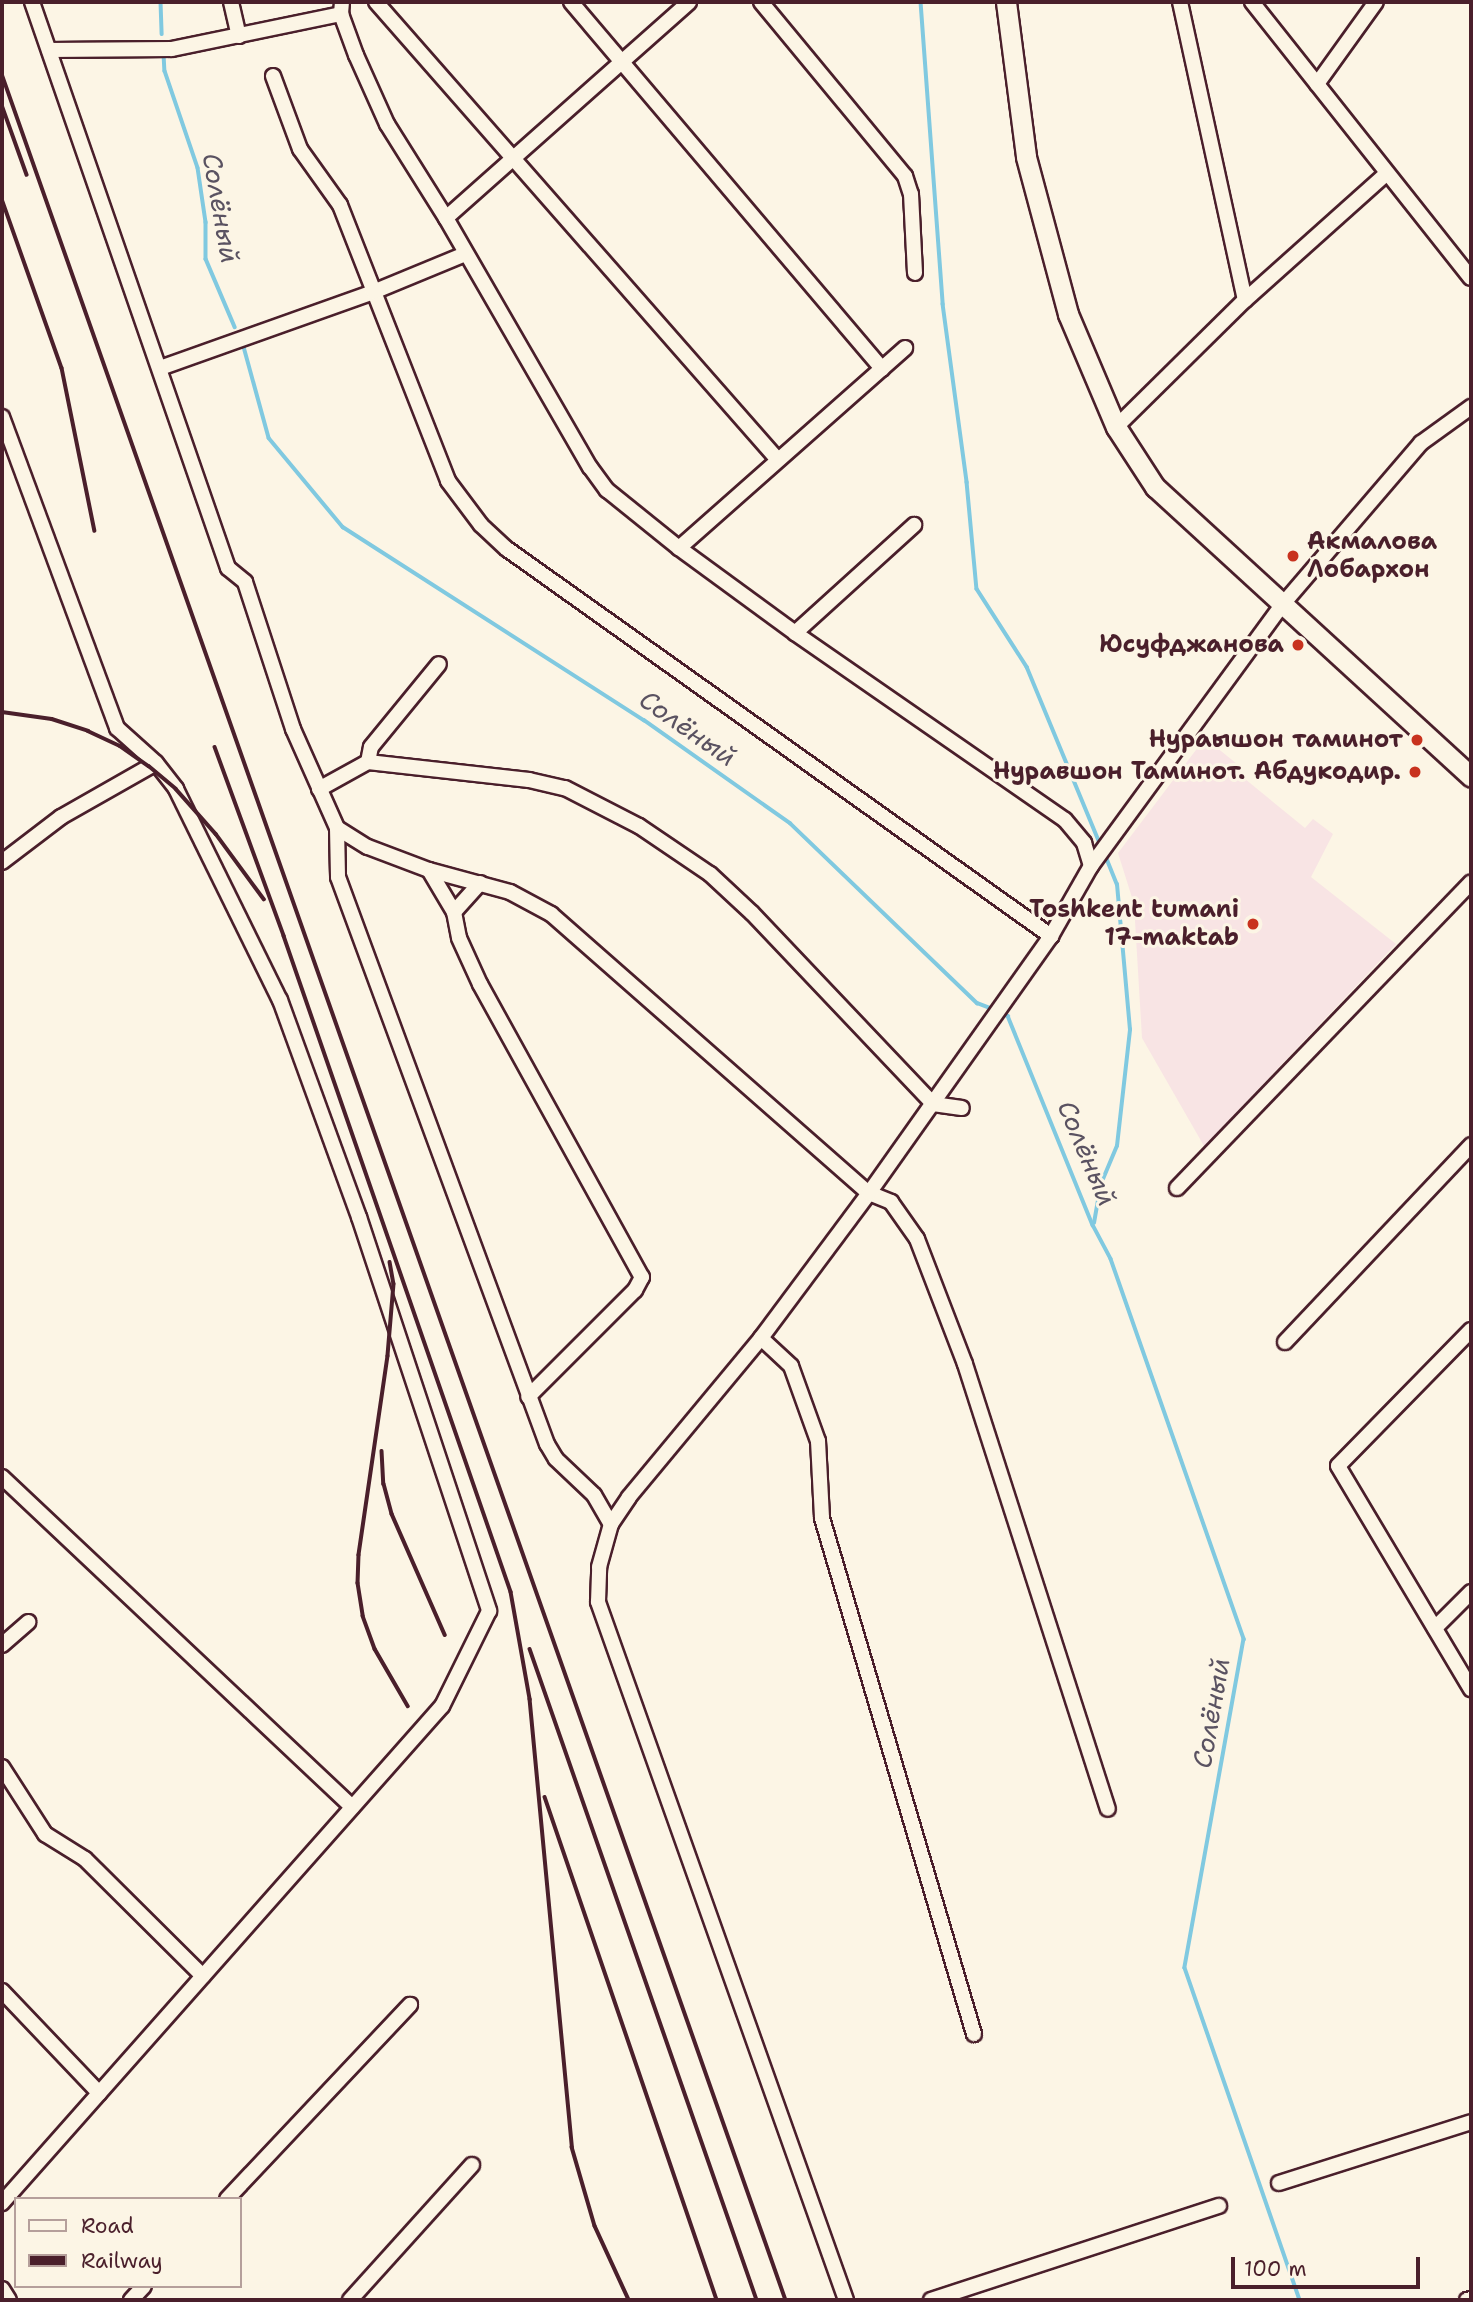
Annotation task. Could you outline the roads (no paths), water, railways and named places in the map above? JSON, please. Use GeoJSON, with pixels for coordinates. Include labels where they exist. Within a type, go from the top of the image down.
{"type":"FeatureCollection","features":[{"type":"Feature","properties":{"kind":"street"},"geometry":{"type":"LineString","coordinates":[[32,2],[228,568],[245,582],[293,729],[337,828],[338,877],[528,1397],[556,1459],[594,1495],[611,1524]]}},
{"type":"Feature","properties":{"kind":"street"},"geometry":{"type":"LineString","coordinates":[[231,2],[239,36]]}},
{"type":"Feature","properties":{"kind":"street"},"geometry":{"type":"LineString","coordinates":[[376,2],[778,460]]}},
{"type":"Feature","properties":{"kind":"street"},"geometry":{"type":"LineString","coordinates":[[571,2],[623,60],[882,369]]}},
{"type":"Feature","properties":{"kind":"street"},"geometry":{"type":"LineString","coordinates":[[446,218],[689,2]]}},
{"type":"Feature","properties":{"kind":"street"},"geometry":{"type":"LineString","coordinates":[[761,2],[905,176],[911,194],[915,273]]}},
{"type":"Feature","properties":{"kind":"street"},"geometry":{"type":"LineString","coordinates":[[1006,2],[1026,157],[1068,314],[1116,427],[1155,487],[1471,777]]}},
{"type":"Feature","properties":{"kind":"street"},"geometry":{"type":"LineString","coordinates":[[1180,2],[1245,300]]}},
{"type":"Feature","properties":{"kind":"street"},"geometry":{"type":"LineString","coordinates":[[1252,2],[1471,278]]}},
{"type":"Feature","properties":{"kind":"street"},"geometry":{"type":"LineString","coordinates":[[1317,84],[1376,2]]}},
{"type":"Feature","properties":{"kind":"street"},"geometry":{"type":"LineString","coordinates":[[49,50],[172,49],[239,36],[342,8],[387,124],[446,218],[595,474],[607,489],[679,548],[795,633],[1065,820],[1095,861]]}},
{"type":"Feature","properties":{"kind":"street"},"geometry":{"type":"LineString","coordinates":[[272,76],[300,149],[340,205],[448,481],[481,525],[506,549],[1051,936]]}},
{"type":"Feature","properties":{"kind":"street"},"geometry":{"type":"LineString","coordinates":[[1116,427],[1245,300],[1386,174]]}},
{"type":"Feature","properties":{"kind":"street"},"geometry":{"type":"LineString","coordinates":[[160,368],[373,292],[465,254]]}},
{"type":"Feature","properties":{"kind":"street"},"geometry":{"type":"LineString","coordinates":[[679,548],[905,348]]}},
{"type":"Feature","properties":{"kind":"street"},"geometry":{"type":"LineString","coordinates":[[846,2300],[598,1602],[599,1567],[611,1524],[629,1497],[761,1338],[869,1193],[1007,1001],[1051,936],[1095,861],[1283,604],[1420,443],[1471,407]]}},
{"type":"Feature","properties":{"kind":"street"},"geometry":{"type":"LineString","coordinates":[[2,417],[117,728],[156,763],[176,789],[279,1000],[359,1217],[489,1611],[442,1706],[2,2203]]}},
{"type":"Feature","properties":{"kind":"street"},"geometry":{"type":"LineString","coordinates":[[795,633],[914,525]]}},
{"type":"Feature","properties":{"kind":"street"},"geometry":{"type":"LineString","coordinates":[[368,762],[370,747],[439,664]]}},
{"type":"Feature","properties":{"kind":"street"},"geometry":{"type":"LineString","coordinates":[[319,789],[368,762],[529,780],[565,788],[639,826],[710,874],[752,913],[933,1104],[962,1108]]}},
{"type":"Feature","properties":{"kind":"street"},"geometry":{"type":"LineString","coordinates":[[2,862],[61,817],[156,763]]}},
{"type":"Feature","properties":{"kind":"street"},"geometry":{"type":"LineString","coordinates":[[337,828],[368,847],[429,870],[510,892],[551,914],[869,1193],[891,1202],[917,1238],[965,1364],[1108,1809]]}},
{"type":"Feature","properties":{"kind":"street"},"geometry":{"type":"LineString","coordinates":[[429,870],[454,912],[459,939],[480,984],[642,1277],[635,1290],[528,1397]]}},
{"type":"Feature","properties":{"kind":"street"},"geometry":{"type":"LineString","coordinates":[[1177,1188],[1471,882]]}},
{"type":"Feature","properties":{"kind":"street"},"geometry":{"type":"LineString","coordinates":[[454,912],[480,883]]}},
{"type":"Feature","properties":{"kind":"street"},"geometry":{"type":"LineString","coordinates":[[1285,1342],[1471,1146]]}},
{"type":"Feature","properties":{"kind":"street"},"geometry":{"type":"LineString","coordinates":[[1471,1330],[1338,1466],[1471,1689]]}},
{"type":"Feature","properties":{"kind":"street"},"geometry":{"type":"LineString","coordinates":[[761,1338],[791,1366],[818,1441],[822,1518],[974,2034]]}},
{"type":"Feature","properties":{"kind":"street"},"geometry":{"type":"LineString","coordinates":[[2,1477],[352,1807]]}},
{"type":"Feature","properties":{"kind":"street"},"geometry":{"type":"LineString","coordinates":[[1435,1628],[1471,1592]]}},
{"type":"Feature","properties":{"kind":"street"},"geometry":{"type":"LineString","coordinates":[[2,1645],[27,1622]]}},
{"type":"Feature","properties":{"kind":"street"},"geometry":{"type":"LineString","coordinates":[[2,1768],[45,1834],[85,1859],[203,1976]]}},
{"type":"Feature","properties":{"kind":"street"},"geometry":{"type":"LineString","coordinates":[[2,1991],[99,2093]]}},
{"type":"Feature","properties":{"kind":"street"},"geometry":{"type":"LineString","coordinates":[[229,2197],[410,2005]]}},
{"type":"Feature","properties":{"kind":"street"},"geometry":{"type":"LineString","coordinates":[[1279,2183],[1471,2122]]}},
{"type":"Feature","properties":{"kind":"street"},"geometry":{"type":"LineString","coordinates":[[350,2300],[472,2165]]}},
{"type":"Feature","properties":{"kind":"street"},"geometry":{"type":"LineString","coordinates":[[931,2300],[1219,2206]]}},
{"type":"Feature","properties":{"kind":"street"},"geometry":{"type":"LineString","coordinates":[[2,2289],[9,2300]]}},
{"type":"Feature","properties":{"kind":"waterway","name":"Солёный"},"geometry":{"type":"LineString","coordinates":[[161,2],[162,34]]}},
{"type":"Feature","properties":{"kind":"waterway"},"geometry":{"type":"LineString","coordinates":[[921,2],[943,304],[967,482],[977,589],[1027,667],[1101,846]]}},
{"type":"Feature","properties":{"kind":"waterway","name":"Солёный"},"geometry":{"type":"LineString","coordinates":[[164,54],[165,71],[198,168],[206,222],[206,259],[235,327]]}},
{"type":"Feature","properties":{"kind":"waterway","name":"Солёный"},"geometry":{"type":"LineString","coordinates":[[244,347],[269,438],[343,527],[644,720],[790,823],[977,1003],[995,1010]]}},
{"type":"Feature","properties":{"kind":"waterway"},"geometry":{"type":"LineString","coordinates":[[1094,1223],[1101,1184],[1117,1146],[1130,1030],[1117,885],[1104,853]]}},
{"type":"Feature","properties":{"kind":"waterway","name":"Солёный"},"geometry":{"type":"LineString","coordinates":[[1002,1013],[1008,1016],[1093,1225],[1111,1259],[1244,1639],[1185,1968],[1300,2300]]}},
{"type":"Feature","properties":{"kind":"railway"},"geometry":{"type":"LineString","coordinates":[[2,74],[786,2300]]}},
{"type":"Feature","properties":{"kind":"railway"},"geometry":{"type":"LineString","coordinates":[[2,105],[27,175]]}},
{"type":"Feature","properties":{"kind":"railway"},"geometry":{"type":"LineString","coordinates":[[2,199],[62,368],[95,531]]}},
{"type":"Feature","properties":{"kind":"railway"},"geometry":{"type":"LineString","coordinates":[[2,712],[52,719],[88,731],[120,746],[149,766],[176,789],[216,834],[264,899]]}},
{"type":"Feature","properties":{"kind":"railway"},"geometry":{"type":"LineString","coordinates":[[215,747],[284,936],[511,1592],[530,1699],[572,2147],[595,2226],[629,2300]]}},
{"type":"Feature","properties":{"kind":"railway"},"geometry":{"type":"LineString","coordinates":[[390,1262],[394,1284],[388,1356],[359,1555],[358,1583],[363,1616],[375,1649],[408,1706]]}},
{"type":"Feature","properties":{"kind":"railway"},"geometry":{"type":"LineString","coordinates":[[382,1451],[384,1484],[392,1514],[445,1635]]}},
{"type":"Feature","properties":{"kind":"railway"},"geometry":{"type":"LineString","coordinates":[[530,1649],[757,2300]]}},
{"type":"Feature","properties":{"kind":"railway"},"geometry":{"type":"LineString","coordinates":[[545,1797],[717,2300]]}},
{"type":"Feature","properties":{"kind":"place","name":"Акмалова Лобархон"},"geometry":{"type":"Point","coordinates":[1293,556]}},
{"type":"Feature","properties":{"kind":"place","name":"Юсуфджанова"},"geometry":{"type":"Point","coordinates":[1298,645]}},
{"type":"Feature","properties":{"kind":"place","name":"Нураышон таминот"},"geometry":{"type":"Point","coordinates":[1417,740]}},
{"type":"Feature","properties":{"kind":"place","name":"Нуравшон Таминот. Абдукодир."},"geometry":{"type":"Point","coordinates":[1415,772]}},
{"type":"Feature","properties":{"kind":"place","name":"Toshkent tumani 17-maktab"},"geometry":{"type":"Point","coordinates":[1253,924]}}]}
